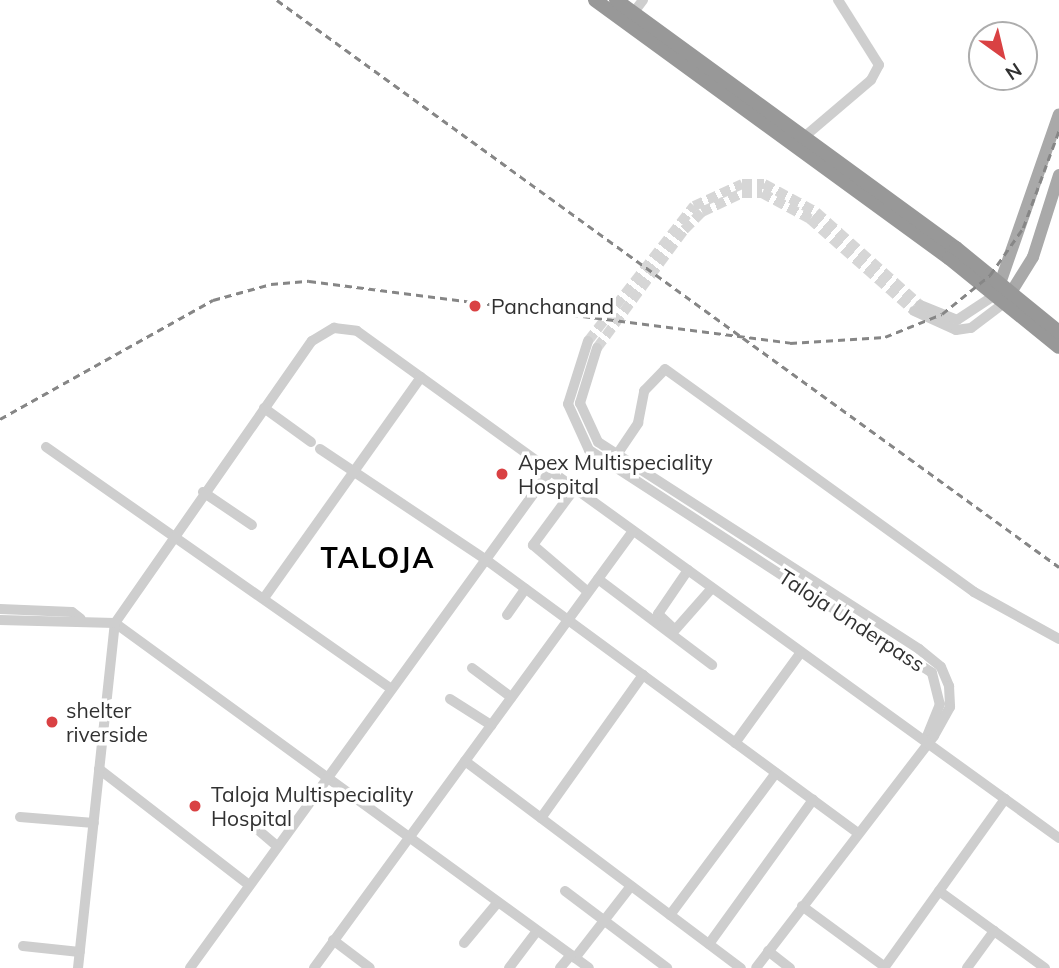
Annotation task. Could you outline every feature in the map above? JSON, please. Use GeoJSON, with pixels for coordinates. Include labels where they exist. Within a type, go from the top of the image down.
{"type":"FeatureCollection","features":[{"type":"Feature","properties":{"kind":"highway"},"geometry":{"type":"LineString","coordinates":[[595,0],[1059,332]]}},
{"type":"Feature","properties":{"kind":"highway"},"geometry":{"type":"LineString","coordinates":[[616,0],[804,137],[1003,294],[1059,347]]}},
{"type":"Feature","properties":{"kind":"main road"},"geometry":{"type":"LineString","coordinates":[[1003,294],[1059,114]]}},
{"type":"Feature","properties":{"kind":"main road"},"geometry":{"type":"LineString","coordinates":[[1003,294],[1033,257],[1059,175]]}},
{"type":"Feature","properties":{"kind":"street"},"geometry":{"type":"LineString","coordinates":[[634,12],[643,0]]}},
{"type":"Feature","properties":{"kind":"street"},"geometry":{"type":"LineString","coordinates":[[804,137],[871,80],[878,65],[838,0]]}},
{"type":"Feature","properties":{"kind":"street"},"geometry":{"type":"LineString","coordinates":[[917,308],[956,330],[971,328],[1003,294]]}},
{"type":"Feature","properties":{"kind":"street"},"geometry":{"type":"LineString","coordinates":[[78,968],[115,623],[173,533],[312,341],[334,328],[357,331],[1059,838]]}},
{"type":"Feature","properties":{"kind":"street","name":"Taloja Underpass"},"geometry":{"type":"LineString","coordinates":[[588,341],[568,404],[589,450],[932,673],[940,704],[925,741]]}},
{"type":"Feature","properties":{"kind":"street","name":"Taloja Underpass"},"geometry":{"type":"LineString","coordinates":[[597,348],[580,403],[586,426],[616,456],[941,667],[950,707],[925,741]]}},
{"type":"Feature","properties":{"kind":"street"},"geometry":{"type":"LineString","coordinates":[[616,456],[638,423],[644,391],[665,369],[974,592],[1059,639]]}},
{"type":"Feature","properties":{"kind":"street"},"geometry":{"type":"LineString","coordinates":[[264,598],[421,377]]}},
{"type":"Feature","properties":{"kind":"street"},"geometry":{"type":"LineString","coordinates":[[264,408],[353,473],[485,559],[857,832]]}},
{"type":"Feature","properties":{"kind":"street"},"geometry":{"type":"LineString","coordinates":[[46,447],[173,533],[391,689]]}},
{"type":"Feature","properties":{"kind":"street"},"geometry":{"type":"LineString","coordinates":[[190,968],[550,471]]}},
{"type":"Feature","properties":{"kind":"street"},"geometry":{"type":"LineString","coordinates":[[575,488],[533,545],[588,592]]}},
{"type":"Feature","properties":{"kind":"street"},"geometry":{"type":"LineString","coordinates":[[203,492],[252,525]]}},
{"type":"Feature","properties":{"kind":"street"},"geometry":{"type":"LineString","coordinates":[[314,968],[633,531]]}},
{"type":"Feature","properties":{"kind":"street"},"geometry":{"type":"LineString","coordinates":[[688,570],[658,614],[675,630],[712,588]]}},
{"type":"Feature","properties":{"kind":"street"},"geometry":{"type":"LineString","coordinates":[[598,579],[712,665]]}},
{"type":"Feature","properties":{"kind":"street"},"geometry":{"type":"LineString","coordinates":[[507,615],[525,589]]}},
{"type":"Feature","properties":{"kind":"street"},"geometry":{"type":"LineString","coordinates":[[0,609],[12,615],[115,623],[589,968]]}},
{"type":"Feature","properties":{"kind":"street"},"geometry":{"type":"LineString","coordinates":[[0,620],[12,615]]}},
{"type":"Feature","properties":{"kind":"street"},"geometry":{"type":"LineString","coordinates":[[735,743],[801,652]]}},
{"type":"Feature","properties":{"kind":"street"},"geometry":{"type":"LineString","coordinates":[[472,668],[511,697]]}},
{"type":"Feature","properties":{"kind":"street"},"geometry":{"type":"LineString","coordinates":[[541,818],[643,675]]}},
{"type":"Feature","properties":{"kind":"street"},"geometry":{"type":"LineString","coordinates":[[450,699],[491,726]]}},
{"type":"Feature","properties":{"kind":"street"},"geometry":{"type":"LineString","coordinates":[[756,968],[925,741]]}},
{"type":"Feature","properties":{"kind":"street"},"geometry":{"type":"LineString","coordinates":[[465,761],[741,968]]}},
{"type":"Feature","properties":{"kind":"street"},"geometry":{"type":"LineString","coordinates":[[99,769],[249,885]]}},
{"type":"Feature","properties":{"kind":"street"},"geometry":{"type":"LineString","coordinates":[[670,915],[776,773]]}},
{"type":"Feature","properties":{"kind":"street"},"geometry":{"type":"LineString","coordinates":[[802,906],[884,967],[1005,799]]}},
{"type":"Feature","properties":{"kind":"street"},"geometry":{"type":"LineString","coordinates":[[709,944],[813,800]]}},
{"type":"Feature","properties":{"kind":"street"},"geometry":{"type":"LineString","coordinates":[[20,817],[94,823]]}},
{"type":"Feature","properties":{"kind":"street"},"geometry":{"type":"LineString","coordinates":[[244,818],[277,846]]}},
{"type":"Feature","properties":{"kind":"street"},"geometry":{"type":"LineString","coordinates":[[560,968],[631,886]]}},
{"type":"Feature","properties":{"kind":"street"},"geometry":{"type":"LineString","coordinates":[[565,891],[667,968]]}},
{"type":"Feature","properties":{"kind":"street"},"geometry":{"type":"LineString","coordinates":[[939,891],[1038,966]]}},
{"type":"Feature","properties":{"kind":"street"},"geometry":{"type":"LineString","coordinates":[[464,943],[498,902]]}},
{"type":"Feature","properties":{"kind":"street"},"geometry":{"type":"LineString","coordinates":[[509,968],[537,931]]}},
{"type":"Feature","properties":{"kind":"street"},"geometry":{"type":"LineString","coordinates":[[967,968],[994,931]]}},
{"type":"Feature","properties":{"kind":"street"},"geometry":{"type":"LineString","coordinates":[[333,940],[370,968]]}},
{"type":"Feature","properties":{"kind":"street"},"geometry":{"type":"LineString","coordinates":[[23,946],[80,952]]}},
{"type":"Feature","properties":{"kind":"street"},"geometry":{"type":"LineString","coordinates":[[768,951],[790,968]]}},
{"type":"Feature","properties":{"kind":"tunnel"},"geometry":{"type":"LineString","coordinates":[[588,341],[694,206],[742,184],[764,184],[816,212],[920,305]]}},
{"type":"Feature","properties":{"kind":"tunnel"},"geometry":{"type":"LineString","coordinates":[[597,348],[684,230],[702,212],[742,193],[762,193],[810,219],[914,311]]}},
{"type":"Feature","properties":{"kind":"railway"},"geometry":{"type":"LineString","coordinates":[[277,0],[1059,567]]}},
{"type":"Feature","properties":{"kind":"railway"},"geometry":{"type":"LineString","coordinates":[[0,419],[213,300],[271,284],[309,281],[790,343],[885,337],[942,314],[990,275],[1023,228],[1059,130]]}},
{"type":"Feature","properties":{"kind":"place","name":"Panchanand"},"geometry":{"type":"Point","coordinates":[475,306]}},
{"type":"Feature","properties":{"kind":"place","name":"Apex Multispeciality Hospital"},"geometry":{"type":"Point","coordinates":[502,474]}},
{"type":"Feature","properties":{"kind":"place","name":"shelter riverside"},"geometry":{"type":"Point","coordinates":[52,722]}},
{"type":"Feature","properties":{"kind":"place","name":"Taloja Multispeciality Hospital"},"geometry":{"type":"Point","coordinates":[195,806]}},
{"type":"Feature","properties":{"kind":"district","name":"TALOJA"},"geometry":{"type":"Point","coordinates":[378,558]}}]}
